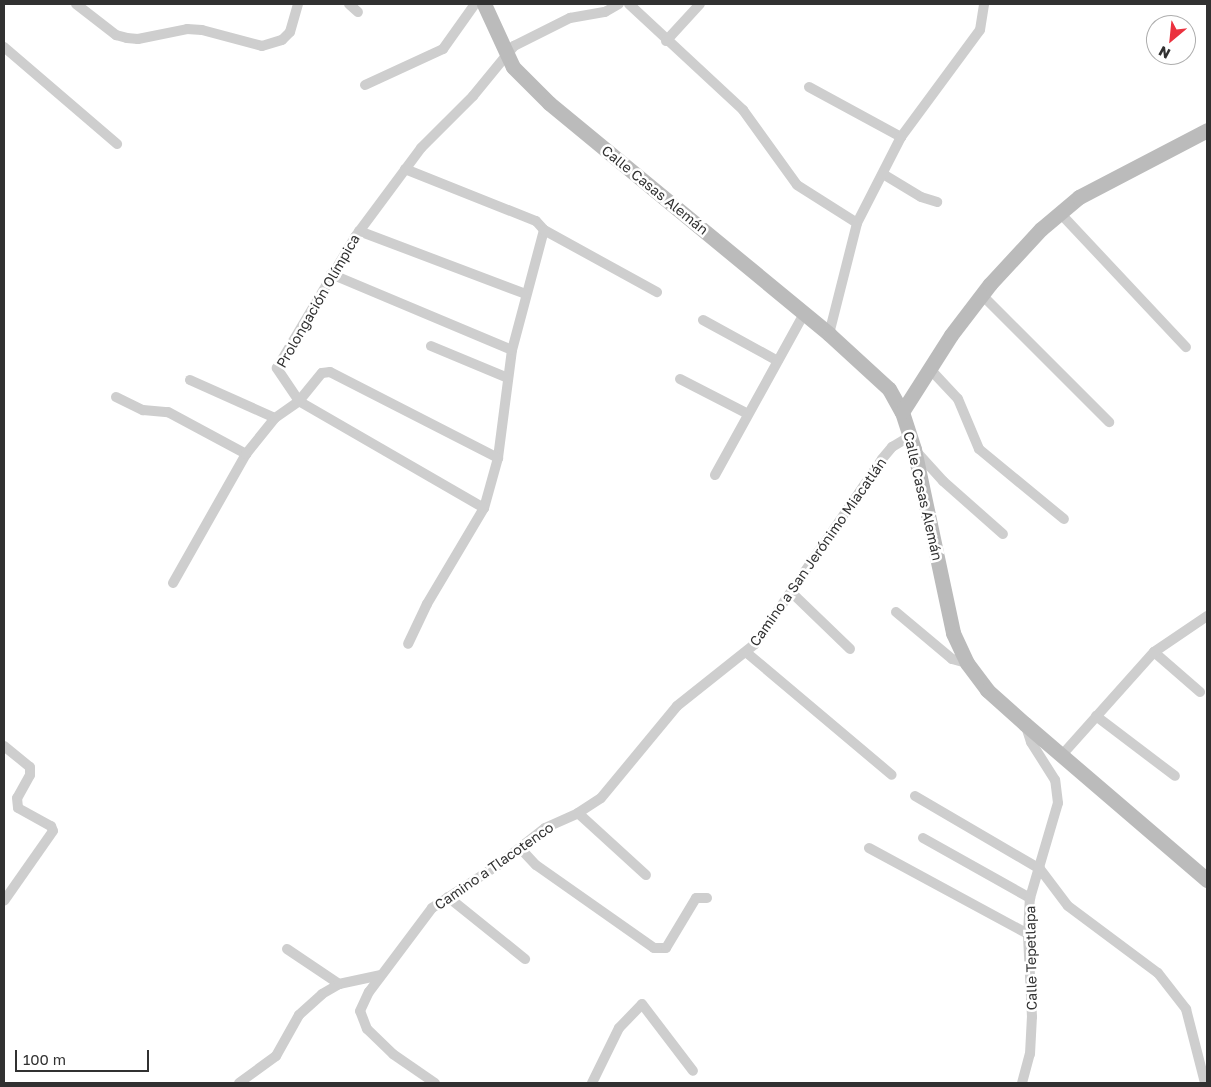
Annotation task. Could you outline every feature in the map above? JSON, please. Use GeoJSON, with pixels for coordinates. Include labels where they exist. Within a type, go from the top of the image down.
{"type":"FeatureCollection","features":[{"type":"Feature","properties":{"kind":"street"},"geometry":{"type":"LineString","coordinates":[[76,4],[116,35],[127,38],[138,39],[187,29],[202,30],[262,46],[282,40],[290,32],[298,4]]}},
{"type":"Feature","properties":{"kind":"street"},"geometry":{"type":"LineString","coordinates":[[349,4],[358,12]]}},
{"type":"Feature","properties":{"kind":"street"},"geometry":{"type":"LineString","coordinates":[[365,85],[443,49],[475,4]]}},
{"type":"Feature","properties":{"kind":"street","name":"Calle Casas Alemán"},"geometry":{"type":"LineString","coordinates":[[484,4],[505,54],[513,67],[549,103],[829,334],[889,389],[902,412],[912,442],[953,633],[967,663],[987,690],[1061,756],[1207,880]]}},
{"type":"Feature","properties":{"kind":"street","name":"Prolongación Olímpica"},"geometry":{"type":"LineString","coordinates":[[299,401],[277,368],[331,274],[359,231],[421,148],[472,96],[505,54],[514,46],[570,18],[605,12],[619,4]]}},
{"type":"Feature","properties":{"kind":"street"},"geometry":{"type":"LineString","coordinates":[[629,4],[666,41],[743,110],[797,186],[857,223]]}},
{"type":"Feature","properties":{"kind":"street"},"geometry":{"type":"LineString","coordinates":[[666,41],[700,4]]}},
{"type":"Feature","properties":{"kind":"street"},"geometry":{"type":"LineString","coordinates":[[829,334],[857,223],[901,137],[980,30],[984,4]]}},
{"type":"Feature","properties":{"kind":"street"},"geometry":{"type":"LineString","coordinates":[[4,47],[117,144]]}},
{"type":"Feature","properties":{"kind":"street"},"geometry":{"type":"LineString","coordinates":[[809,87],[901,137]]}},
{"type":"Feature","properties":{"kind":"street"},"geometry":{"type":"LineString","coordinates":[[902,412],[929,368],[982,295],[1041,229],[1079,197],[1207,130]]}},
{"type":"Feature","properties":{"kind":"street"},"geometry":{"type":"LineString","coordinates":[[406,169],[536,221],[544,230],[657,292]]}},
{"type":"Feature","properties":{"kind":"street"},"geometry":{"type":"LineString","coordinates":[[883,174],[921,197],[937,202]]}},
{"type":"Feature","properties":{"kind":"street"},"geometry":{"type":"LineString","coordinates":[[1060,213],[1186,347]]}},
{"type":"Feature","properties":{"kind":"street"},"geometry":{"type":"LineString","coordinates":[[408,644],[427,604],[484,508],[498,458],[512,350],[544,230]]}},
{"type":"Feature","properties":{"kind":"street"},"geometry":{"type":"LineString","coordinates":[[359,231],[526,294]]}},
{"type":"Feature","properties":{"kind":"street"},"geometry":{"type":"LineString","coordinates":[[331,274],[512,350]]}},
{"type":"Feature","properties":{"kind":"street"},"geometry":{"type":"LineString","coordinates":[[982,295],[1109,422]]}},
{"type":"Feature","properties":{"kind":"street"},"geometry":{"type":"LineString","coordinates":[[714,476],[804,314]]}},
{"type":"Feature","properties":{"kind":"street"},"geometry":{"type":"LineString","coordinates":[[703,320],[778,361]]}},
{"type":"Feature","properties":{"kind":"street"},"geometry":{"type":"LineString","coordinates":[[431,346],[508,378]]}},
{"type":"Feature","properties":{"kind":"street"},"geometry":{"type":"LineString","coordinates":[[929,368],[958,399],[979,449],[1064,519]]}},
{"type":"Feature","properties":{"kind":"street"},"geometry":{"type":"LineString","coordinates":[[173,583],[246,454],[275,418],[299,401],[322,373],[330,372],[498,458]]}},
{"type":"Feature","properties":{"kind":"street"},"geometry":{"type":"LineString","coordinates":[[680,379],[748,414]]}},
{"type":"Feature","properties":{"kind":"street"},"geometry":{"type":"LineString","coordinates":[[190,380],[275,418]]}},
{"type":"Feature","properties":{"kind":"street"},"geometry":{"type":"LineString","coordinates":[[116,397],[143,410],[168,412],[246,454]]}},
{"type":"Feature","properties":{"kind":"street"},"geometry":{"type":"LineString","coordinates":[[299,401],[484,508]]}},
{"type":"Feature","properties":{"kind":"street"},"geometry":{"type":"LineString","coordinates":[[912,442],[943,481],[1003,534]]}},
{"type":"Feature","properties":{"kind":"street","name":"Camino a San Jerónimo Miacatlán"},"geometry":{"type":"LineString","coordinates":[[677,706],[747,652],[791,592],[882,459],[892,447],[912,442]]}},
{"type":"Feature","properties":{"kind":"street"},"geometry":{"type":"LineString","coordinates":[[791,592],[850,649]]}},
{"type":"Feature","properties":{"kind":"street"},"geometry":{"type":"LineString","coordinates":[[896,612],[952,658],[967,663]]}},
{"type":"Feature","properties":{"kind":"street"},"geometry":{"type":"LineString","coordinates":[[1061,756],[1154,652],[1207,616]]}},
{"type":"Feature","properties":{"kind":"street"},"geometry":{"type":"LineString","coordinates":[[747,652],[892,775]]}},
{"type":"Feature","properties":{"kind":"street"},"geometry":{"type":"LineString","coordinates":[[1154,652],[1200,692]]}},
{"type":"Feature","properties":{"kind":"street","name":"Camino a Tlacotenco"},"geometry":{"type":"LineString","coordinates":[[435,1083],[386,1048],[362,1021],[360,1011],[363,1000],[432,908],[520,848],[544,828],[578,813],[613,786],[677,706]]}},
{"type":"Feature","properties":{"kind":"street"},"geometry":{"type":"LineString","coordinates":[[1096,716],[1175,776]]}},
{"type":"Feature","properties":{"kind":"street","name":"Calle Tepetlapa"},"geometry":{"type":"LineString","coordinates":[[1022,1083],[1030,1054],[1032,1017],[1028,934],[1030,898],[1058,802],[1055,780],[1031,742],[1025,724]]}},
{"type":"Feature","properties":{"kind":"street"},"geometry":{"type":"LineString","coordinates":[[4,746],[30,767],[30,775],[17,798],[18,808],[50,826],[53,831],[4,901]]}},
{"type":"Feature","properties":{"kind":"street"},"geometry":{"type":"LineString","coordinates":[[915,796],[1040,869],[1068,906],[1158,973],[1176,993],[1192,1024],[1205,1083]]}},
{"type":"Feature","properties":{"kind":"street"},"geometry":{"type":"LineString","coordinates":[[578,813],[646,875]]}},
{"type":"Feature","properties":{"kind":"street"},"geometry":{"type":"LineString","coordinates":[[923,838],[1030,898]]}},
{"type":"Feature","properties":{"kind":"street"},"geometry":{"type":"LineString","coordinates":[[520,848],[536,865],[654,948],[666,948],[696,898],[707,898]]}},
{"type":"Feature","properties":{"kind":"street"},"geometry":{"type":"LineString","coordinates":[[869,848],[1028,934]]}},
{"type":"Feature","properties":{"kind":"street"},"geometry":{"type":"LineString","coordinates":[[448,897],[526,959]]}},
{"type":"Feature","properties":{"kind":"street"},"geometry":{"type":"LineString","coordinates":[[287,949],[339,984]]}},
{"type":"Feature","properties":{"kind":"street"},"geometry":{"type":"LineString","coordinates":[[239,1083],[276,1056],[299,1015],[339,984],[381,975]]}},
{"type":"Feature","properties":{"kind":"street"},"geometry":{"type":"LineString","coordinates":[[592,1083],[619,1028],[642,1004],[693,1071]]}}]}
